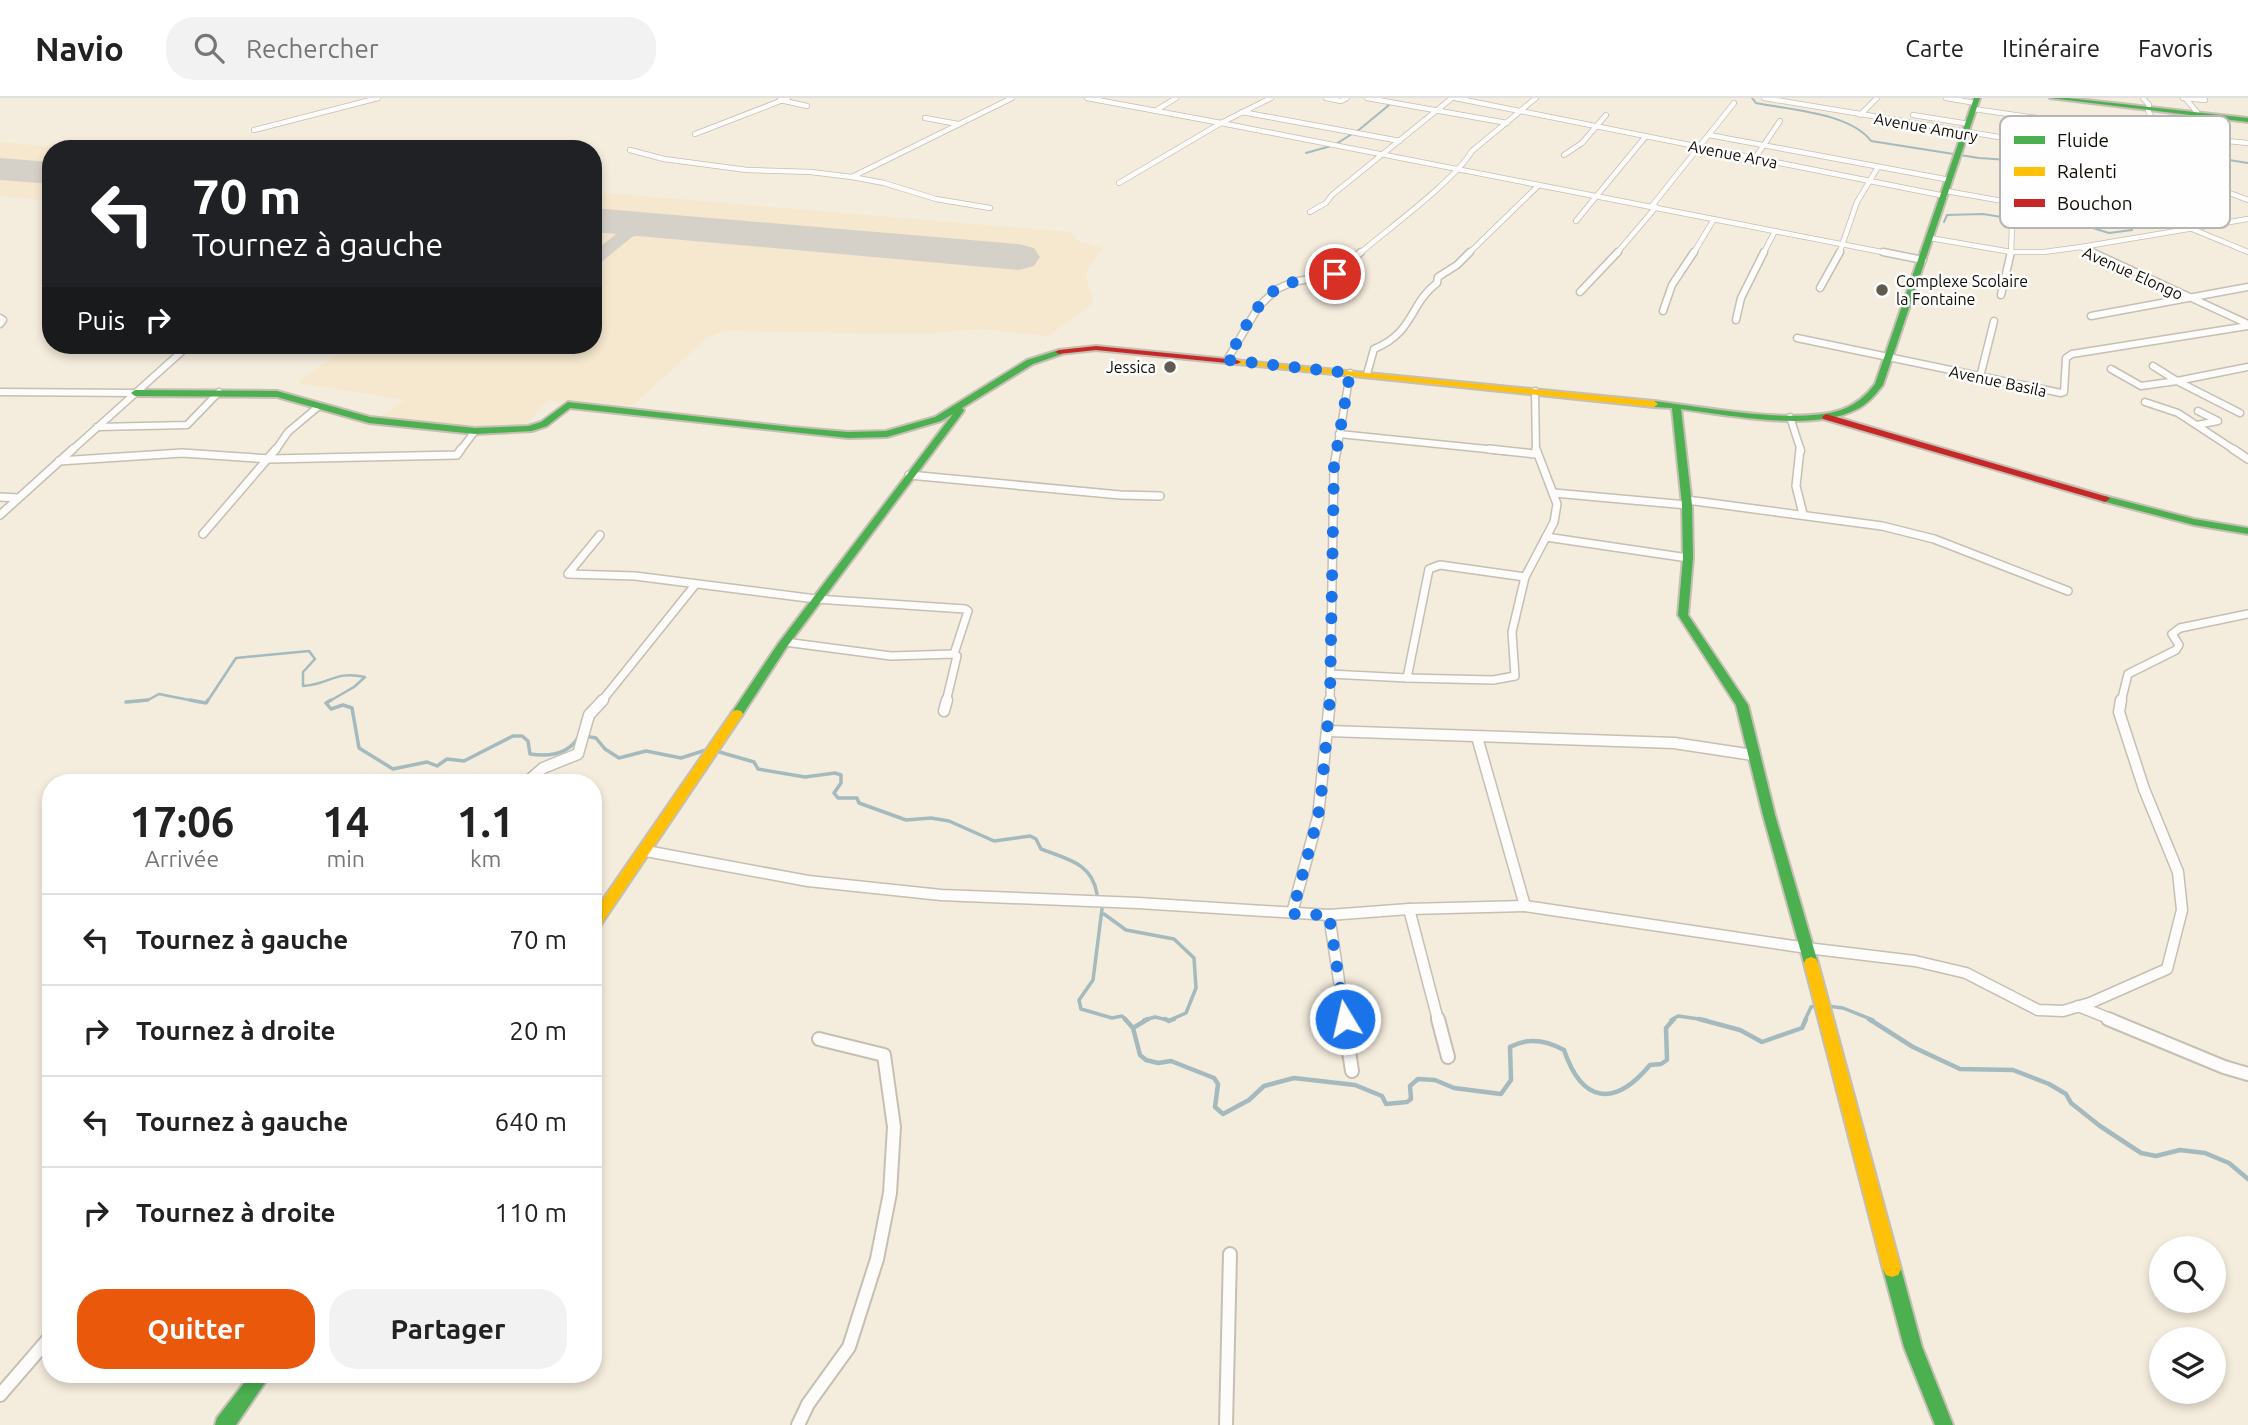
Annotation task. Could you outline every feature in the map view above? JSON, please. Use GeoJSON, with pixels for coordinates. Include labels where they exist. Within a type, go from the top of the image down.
{"type":"FeatureCollection","features":[{"type":"Feature","properties":{"kind":"street"},"geometry":{"type":"LineString","coordinates":[[254,130],[378,98]]}},
{"type":"Feature","properties":{"kind":"street"},"geometry":{"type":"LineString","coordinates":[[772,98],[807,106]]}},
{"type":"Feature","properties":{"kind":"street"},"geometry":{"type":"LineString","coordinates":[[695,134],[788,98]]}},
{"type":"Feature","properties":{"kind":"street"},"geometry":{"type":"LineString","coordinates":[[997,98],[1011,99]]}},
{"type":"Feature","properties":{"kind":"street"},"geometry":{"type":"LineString","coordinates":[[1087,98],[1923,260]]}},
{"type":"Feature","properties":{"kind":"street"},"geometry":{"type":"LineString","coordinates":[[1155,111],[1176,98]]}},
{"type":"Feature","properties":{"kind":"street"},"geometry":{"type":"LineString","coordinates":[[1119,183],[1221,123],[1271,98]]}},
{"type":"Feature","properties":{"kind":"street"},"geometry":{"type":"LineString","coordinates":[[1326,98],[1341,101],[1347,98]]}},
{"type":"Feature","properties":{"kind":"street"},"geometry":{"type":"LineString","coordinates":[[1367,98],[1507,123]]}},
{"type":"Feature","properties":{"kind":"street"},"geometry":{"type":"LineString","coordinates":[[1310,212],[1326,203],[1332,195],[1428,120],[1435,109],[1453,98]]}},
{"type":"Feature","properties":{"kind":"street","name":"Avenue Arva"},"geometry":{"type":"LineString","coordinates":[[1453,98],[1870,181],[1947,189]]}},
{"type":"Feature","properties":{"kind":"street"},"geometry":{"type":"LineString","coordinates":[[1227,360],[1254,315],[1275,289],[1290,283],[1335,274],[1457,169],[1472,151],[1536,98]]}},
{"type":"Feature","properties":{"kind":"street","name":"Avenue Amury"},"geometry":{"type":"LineString","coordinates":[[1764,98],[2000,135]]}},
{"type":"Feature","properties":{"kind":"street"},"geometry":{"type":"LineString","coordinates":[[1860,115],[1877,98]]}},
{"type":"Feature","properties":{"kind":"street"},"geometry":{"type":"LineString","coordinates":[[1946,98],[2054,116]]}},
{"type":"Feature","properties":{"kind":"street"},"geometry":{"type":"LineString","coordinates":[[2053,98],[2146,105],[2226,116]]}},
{"type":"Feature","properties":{"kind":"street"},"geometry":{"type":"LineString","coordinates":[[2072,98],[2226,116]]}},
{"type":"Feature","properties":{"kind":"street"},"geometry":{"type":"LineString","coordinates":[[2184,98],[2197,112]]}},
{"type":"Feature","properties":{"kind":"street"},"geometry":{"type":"LineString","coordinates":[[2184,98],[2205,100]]}},
{"type":"Feature","properties":{"kind":"street"},"geometry":{"type":"LineString","coordinates":[[852,177],[1011,99]]}},
{"type":"Feature","properties":{"kind":"street"},"geometry":{"type":"LineString","coordinates":[[1580,292],[1639,230],[1645,217],[1734,103]]}},
{"type":"Feature","properties":{"kind":"street"},"geometry":{"type":"LineString","coordinates":[[0,392],[277,394],[369,420],[475,431],[529,429],[544,424],[568,405],[848,435],[887,434],[923,425],[965,404],[1030,362],[1051,353],[1074,349],[1114,349],[1790,417],[1823,416],[1849,411],[1870,399],[1890,358],[1976,103]]}},
{"type":"Feature","properties":{"kind":"street"},"geometry":{"type":"LineString","coordinates":[[1242,112],[1400,141]]}},
{"type":"Feature","properties":{"kind":"street"},"geometry":{"type":"LineString","coordinates":[[1564,155],[1582,143],[1606,115]]}},
{"type":"Feature","properties":{"kind":"street"},"geometry":{"type":"LineString","coordinates":[[1913,115],[1967,129]]}},
{"type":"Feature","properties":{"kind":"street"},"geometry":{"type":"LineString","coordinates":[[2230,117],[2248,119]]}},
{"type":"Feature","properties":{"kind":"street"},"geometry":{"type":"LineString","coordinates":[[2230,117],[2248,119]]}},
{"type":"Feature","properties":{"kind":"street"},"geometry":{"type":"LineString","coordinates":[[925,118],[960,124]]}},
{"type":"Feature","properties":{"kind":"street"},"geometry":{"type":"LineString","coordinates":[[1755,158],[1780,121]]}},
{"type":"Feature","properties":{"kind":"street"},"geometry":{"type":"LineString","coordinates":[[1709,135],[1878,167],[1947,189],[2000,199]]}},
{"type":"Feature","properties":{"kind":"street"},"geometry":{"type":"LineString","coordinates":[[1576,221],[1646,136]]}},
{"type":"Feature","properties":{"kind":"street"},"geometry":{"type":"LineString","coordinates":[[2230,141],[2248,143]]}},
{"type":"Feature","properties":{"kind":"street"},"geometry":{"type":"LineString","coordinates":[[629,150],[664,159],[747,170],[811,172],[852,177],[884,183],[936,199],[990,208]]}},
{"type":"Feature","properties":{"kind":"street"},"geometry":{"type":"LineString","coordinates":[[1809,169],[1818,155]]}},
{"type":"Feature","properties":{"kind":"street"},"geometry":{"type":"LineString","coordinates":[[1820,288],[1844,244],[1857,202],[1878,167]]}},
{"type":"Feature","properties":{"kind":"street"},"geometry":{"type":"LineString","coordinates":[[1367,374],[1374,349],[1391,342],[1413,318],[1425,292],[1437,283],[1438,277],[1457,265],[1539,185]]}},
{"type":"Feature","properties":{"kind":"street"},"geometry":{"type":"LineString","coordinates":[[2230,193],[2248,200]]}},
{"type":"Feature","properties":{"kind":"street"},"geometry":{"type":"LineString","coordinates":[[1662,311],[1679,271],[1705,237],[1714,219]]}},
{"type":"Feature","properties":{"kind":"street"},"geometry":{"type":"LineString","coordinates":[[2230,222],[2248,219]]}},
{"type":"Feature","properties":{"kind":"street"},"geometry":{"type":"LineString","coordinates":[[2001,295],[2011,252],[2012,228]]}},
{"type":"Feature","properties":{"kind":"street"},"geometry":{"type":"LineString","coordinates":[[2081,247],[2198,228]]}},
{"type":"Feature","properties":{"kind":"street"},"geometry":{"type":"LineString","coordinates":[[2193,229],[2248,253]]}},
{"type":"Feature","properties":{"kind":"street"},"geometry":{"type":"LineString","coordinates":[[1736,320],[1741,298],[1775,231]]}},
{"type":"Feature","properties":{"kind":"street","name":"Avenue Elongo"},"geometry":{"type":"LineString","coordinates":[[1930,238],[2011,252],[2044,252],[2081,247],[2248,325]]}},
{"type":"Feature","properties":{"kind":"street"},"geometry":{"type":"LineString","coordinates":[[2091,316],[2248,287]]}},
{"type":"Feature","properties":{"kind":"street"},"geometry":{"type":"LineString","coordinates":[[1980,377],[1994,321]]}},
{"type":"Feature","properties":{"kind":"street","name":"Avenue Basila"},"geometry":{"type":"LineString","coordinates":[[1797,338],[2061,393],[2064,392],[2066,358],[2072,354],[2248,325]]}},
{"type":"Feature","properties":{"kind":"street"},"geometry":{"type":"LineString","coordinates":[[0,515],[179,354]]}},
{"type":"Feature","properties":{"kind":"street"},"geometry":{"type":"LineString","coordinates":[[2153,366],[2240,413]]}},
{"type":"Feature","properties":{"kind":"street"},"geometry":{"type":"LineString","coordinates":[[2111,369],[2141,386],[2248,368]]}},
{"type":"Feature","properties":{"kind":"street"},"geometry":{"type":"LineString","coordinates":[[1292,914],[1318,817],[1328,731],[1334,466],[1350,373]]}},
{"type":"Feature","properties":{"kind":"street"},"geometry":{"type":"LineString","coordinates":[[1330,674],[1493,680],[1515,676],[1512,632],[1525,577],[1553,522],[1557,504],[1555,492],[1536,452],[1535,391]]}},
{"type":"Feature","properties":{"kind":"street"},"geometry":{"type":"LineString","coordinates":[[97,427],[187,425],[219,392]]}},
{"type":"Feature","properties":{"kind":"street"},"geometry":{"type":"LineString","coordinates":[[2145,402],[2165,407],[2248,459]]}},
{"type":"Feature","properties":{"kind":"street"},"geometry":{"type":"LineString","coordinates":[[602,912],[785,642],[965,404]]}},
{"type":"Feature","properties":{"kind":"street"},"geometry":{"type":"LineString","coordinates":[[1676,405],[1687,503],[1688,558],[1683,615],[1739,698],[1824,1006],[1913,1347],[1944,1425]]}},
{"type":"Feature","properties":{"kind":"street"},"geometry":{"type":"LineString","coordinates":[[203,534],[270,458],[288,432],[319,406]]}},
{"type":"Feature","properties":{"kind":"street"},"geometry":{"type":"LineString","coordinates":[[2197,425],[2218,421],[2198,411]]}},
{"type":"Feature","properties":{"kind":"street"},"geometry":{"type":"LineString","coordinates":[[1823,416],[1893,434],[2161,515],[2248,531]]}},
{"type":"Feature","properties":{"kind":"street"},"geometry":{"type":"LineString","coordinates":[[1790,417],[1801,451],[1796,486],[1803,514]]}},
{"type":"Feature","properties":{"kind":"street"},"geometry":{"type":"LineString","coordinates":[[923,425],[936,426],[942,434]]}},
{"type":"Feature","properties":{"kind":"street"},"geometry":{"type":"LineString","coordinates":[[59,461],[182,453],[270,458],[457,455],[475,431]]}},
{"type":"Feature","properties":{"kind":"street"},"geometry":{"type":"LineString","coordinates":[[1339,434],[1535,454]]}},
{"type":"Feature","properties":{"kind":"street"},"geometry":{"type":"LineString","coordinates":[[909,475],[1120,495],[1160,496]]}},
{"type":"Feature","properties":{"kind":"street"},"geometry":{"type":"LineString","coordinates":[[1555,492],[1803,514],[1861,522],[1934,539],[2068,591]]}},
{"type":"Feature","properties":{"kind":"street"},"geometry":{"type":"LineString","coordinates":[[0,498],[18,498]]}},
{"type":"Feature","properties":{"kind":"street"},"geometry":{"type":"LineString","coordinates":[[600,535],[568,574],[635,576],[816,599],[965,609],[968,611],[954,654],[957,656],[944,711]]}},
{"type":"Feature","properties":{"kind":"street"},"geometry":{"type":"LineString","coordinates":[[1546,537],[1688,558]]}},
{"type":"Feature","properties":{"kind":"street"},"geometry":{"type":"LineString","coordinates":[[1407,678],[1429,569],[1440,565],[1525,577]]}},
{"type":"Feature","properties":{"kind":"street"},"geometry":{"type":"LineString","coordinates":[[536,774],[543,768],[578,754],[589,715],[617,685],[695,585]]}},
{"type":"Feature","properties":{"kind":"street"},"geometry":{"type":"LineString","coordinates":[[646,851],[808,881],[941,895],[1138,902],[1329,915],[1409,909],[1525,906],[1807,948],[1915,961],[1966,973],[2038,1010],[2063,1011],[2166,969],[2182,910],[2177,868],[2144,789],[2119,712],[2128,674],[2176,650],[2179,645],[2172,634],[2183,624],[2238,618],[2248,614]]}},
{"type":"Feature","properties":{"kind":"street"},"geometry":{"type":"LineString","coordinates":[[785,642],[891,656],[954,654]]}},
{"type":"Feature","properties":{"kind":"street"},"geometry":{"type":"LineString","coordinates":[[1328,731],[1674,743],[1753,755]]}},
{"type":"Feature","properties":{"kind":"street"},"geometry":{"type":"LineString","coordinates":[[1477,737],[1525,906]]}},
{"type":"Feature","properties":{"kind":"street"},"geometry":{"type":"LineString","coordinates":[[1409,909],[1448,1057]]}},
{"type":"Feature","properties":{"kind":"street"},"geometry":{"type":"LineString","coordinates":[[1329,915],[1352,1071]]}},
{"type":"Feature","properties":{"kind":"street"},"geometry":{"type":"LineString","coordinates":[[2078,1006],[2224,1067],[2248,1074]]}},
{"type":"Feature","properties":{"kind":"street"},"geometry":{"type":"LineString","coordinates":[[798,1425],[808,1404],[849,1347],[873,1272],[890,1193],[894,1126],[884,1055],[819,1039]]}},
{"type":"Feature","properties":{"kind":"street"},"geometry":{"type":"LineString","coordinates":[[1226,1425],[1230,1254]]}},
{"type":"Feature","properties":{"kind":"street"},"geometry":{"type":"LineString","coordinates":[[0,1395],[42,1346]]}},
{"type":"Feature","properties":{"kind":"street"},"geometry":{"type":"LineString","coordinates":[[224,1425],[255,1383]]}},
{"type":"Feature","properties":{"kind":"shaded area"},"geometry":{"type":"Polygon","coordinates":[[[0,142],[42,146],[42,200],[0,196],[0,142]]]}},
{"type":"Feature","properties":{"kind":"shaded area"},"geometry":{"type":"Polygon","coordinates":[[[602,193],[1070,232],[1080,242],[1102,248],[1087,270],[1086,278],[1094,303],[1048,336],[980,329],[920,334],[724,331],[708,337],[632,406],[573,400],[560,404],[550,400],[537,411],[527,427],[489,430],[378,418],[405,400],[297,383],[337,354],[602,354],[602,193]]]}},
{"type":"Feature","properties":{"kind":"waterway"},"geometry":{"type":"LineString","coordinates":[[1752,98],[1756,103],[1818,114],[1849,124],[1871,141],[2000,159]]}},
{"type":"Feature","properties":{"kind":"waterway"},"geometry":{"type":"LineString","coordinates":[[1336,144],[1360,129],[1389,105]]}},
{"type":"Feature","properties":{"kind":"waterway"},"geometry":{"type":"LineString","coordinates":[[1306,153],[1331,146]]}},
{"type":"Feature","properties":{"kind":"waterway"},"geometry":{"type":"LineString","coordinates":[[2230,160],[2248,163]]}},
{"type":"Feature","properties":{"kind":"waterway"},"geometry":{"type":"LineString","coordinates":[[1944,222],[1947,215],[1983,214],[2000,217]]}},
{"type":"Feature","properties":{"kind":"waterway"},"geometry":{"type":"LineString","coordinates":[[2093,228],[2109,233],[2132,228]]}},
{"type":"Feature","properties":{"kind":"waterway"},"geometry":{"type":"LineString","coordinates":[[207,702],[236,658],[309,651],[315,659],[303,672],[303,686],[346,675],[365,677],[354,687],[328,702]]}},
{"type":"Feature","properties":{"kind":"waterway"},"geometry":{"type":"LineString","coordinates":[[148,700],[159,694],[199,702]]}},
{"type":"Feature","properties":{"kind":"waterway"},"geometry":{"type":"LineString","coordinates":[[126,702],[148,700]]}},
{"type":"Feature","properties":{"kind":"waterway"},"geometry":{"type":"LineString","coordinates":[[129,702],[148,700]]}},
{"type":"Feature","properties":{"kind":"waterway"},"geometry":{"type":"LineString","coordinates":[[190,700],[206,703],[208,700]]}},
{"type":"Feature","properties":{"kind":"waterway"},"geometry":{"type":"LineString","coordinates":[[331,700],[326,703],[331,709],[343,705],[352,708],[359,748],[393,769],[427,762],[437,766],[447,759],[464,761],[513,736],[522,736],[528,741],[530,754],[544,755],[557,754],[569,748],[578,738]]}},
{"type":"Feature","properties":{"kind":"waterway"},"geometry":{"type":"LineString","coordinates":[[585,736],[596,738],[605,749],[619,758],[646,751],[681,758],[709,749]]}},
{"type":"Feature","properties":{"kind":"waterway"},"geometry":{"type":"LineString","coordinates":[[716,751],[754,762],[758,769],[805,777],[835,773],[841,775],[841,783],[834,793],[838,798],[857,798],[859,803],[906,820],[931,818],[949,821],[994,841],[1030,836],[1036,839],[1041,849],[1069,859],[1084,869],[1090,875],[1097,894]]}},
{"type":"Feature","properties":{"kind":"waterway"},"geometry":{"type":"LineString","coordinates":[[1102,909],[1093,980],[1079,1000],[1081,1009],[1112,1018],[1122,1016],[1125,1019]]}},
{"type":"Feature","properties":{"kind":"waterway"},"geometry":{"type":"LineString","coordinates":[[1104,914],[1126,930],[1174,939],[1194,958],[1196,988],[1186,1013],[1170,1020]]}},
{"type":"Feature","properties":{"kind":"waterway"},"geometry":{"type":"LineString","coordinates":[[1805,1020],[1811,1007],[1819,1005]]}},
{"type":"Feature","properties":{"kind":"waterway"},"geometry":{"type":"LineString","coordinates":[[1827,1006],[1843,1008],[1873,1020]]}},
{"type":"Feature","properties":{"kind":"waterway"},"geometry":{"type":"LineString","coordinates":[[1671,1020],[1678,1016],[1699,1019]]}},
{"type":"Feature","properties":{"kind":"waterway"},"geometry":{"type":"LineString","coordinates":[[1144,1020],[1155,1017],[1166,1020]]}},
{"type":"Feature","properties":{"kind":"waterway"},"geometry":{"type":"LineString","coordinates":[[1125,1019],[1133,1028]]}},
{"type":"Feature","properties":{"kind":"waterway"},"geometry":{"type":"LineString","coordinates":[[1133,1028],[1148,1019]]}},
{"type":"Feature","properties":{"kind":"waterway"},"geometry":{"type":"LineString","coordinates":[[1166,1020],[1174,1019]]}},
{"type":"Feature","properties":{"kind":"waterway"},"geometry":{"type":"LineString","coordinates":[[1133,1028],[1140,1055],[1146,1060],[1158,1063],[1171,1061],[1214,1078],[1218,1084],[1215,1107],[1223,1114],[1249,1100],[1264,1086],[1294,1078],[1355,1085],[1382,1096],[1386,1104],[1407,1102],[1411,1099],[1410,1086],[1418,1079],[1435,1080],[1454,1088],[1501,1094],[1511,1080],[1510,1047],[1530,1041],[1544,1042],[1564,1050],[1580,1081],[1600,1094],[1612,1093],[1637,1079],[1650,1065],[1661,1064],[1667,1060],[1666,1028],[1674,1019]]}},
{"type":"Feature","properties":{"kind":"waterway"},"geometry":{"type":"LineString","coordinates":[[1699,1019],[1706,1020]]}},
{"type":"Feature","properties":{"kind":"waterway"},"geometry":{"type":"LineString","coordinates":[[1699,1019],[1740,1030],[1762,1042],[1802,1028],[1806,1019]]}},
{"type":"Feature","properties":{"kind":"waterway"},"geometry":{"type":"LineString","coordinates":[[1869,1019],[1913,1047],[1960,1069],[2013,1070],[2049,1084],[2066,1094],[2071,1103],[2100,1126],[2141,1153],[2156,1156],[2180,1150],[2205,1153],[2229,1163],[2248,1179]]}},
{"type":"Feature","properties":{"kind":"taxiway"},"geometry":{"type":"LineString","coordinates":[[615,222],[625,226],[627,233]]}},
{"type":"Feature","properties":{"kind":"taxiway"},"geometry":{"type":"LineString","coordinates":[[627,233],[659,226]]}},
{"type":"Feature","properties":{"kind":"taxiway"},"geometry":{"type":"LineString","coordinates":[[602,253],[627,233]]}},
{"type":"Feature","properties":{"kind":"runway"},"geometry":{"type":"LineString","coordinates":[[0,169],[42,172]]}},
{"type":"Feature","properties":{"kind":"runway"},"geometry":{"type":"LineString","coordinates":[[602,221],[1019,257]]}},
{"type":"Feature","properties":{"kind":"traffic: fast"},"geometry":{"type":"LineString","coordinates":[[1654,404],[1799,418],[1840,413],[1857,406],[1871,395],[1879,385],[1977,98]]}},
{"type":"Feature","properties":{"kind":"traffic: fast"},"geometry":{"type":"LineString","coordinates":[[2053,98],[2213,116]]}},
{"type":"Feature","properties":{"kind":"traffic: fast"},"geometry":{"type":"LineString","coordinates":[[2230,118],[2248,120]]}},
{"type":"Feature","properties":{"kind":"traffic: fast"},"geometry":{"type":"LineString","coordinates":[[135,393],[277,394],[369,420],[475,431],[529,429],[544,424],[568,405],[791,430],[848,435],[887,434],[938,419],[1030,362],[1059,352]]}},
{"type":"Feature","properties":{"kind":"traffic: fast"},"geometry":{"type":"LineString","coordinates":[[1676,406],[1687,505],[1688,558],[1683,615],[1742,705],[1769,815],[1811,963]]}},
{"type":"Feature","properties":{"kind":"traffic: fast"},"geometry":{"type":"LineString","coordinates":[[737,714],[782,646],[960,410]]}},
{"type":"Feature","properties":{"kind":"traffic: fast"},"geometry":{"type":"LineString","coordinates":[[2105,499],[2194,522],[2248,531]]}},
{"type":"Feature","properties":{"kind":"traffic: fast"},"geometry":{"type":"LineString","coordinates":[[1892,1269],[1913,1347],[1944,1425]]}},
{"type":"Feature","properties":{"kind":"traffic: fast"},"geometry":{"type":"LineString","coordinates":[[224,1425],[255,1383]]}},
{"type":"Feature","properties":{"kind":"traffic: slow"},"geometry":{"type":"LineString","coordinates":[[1237,362],[1654,404]]}},
{"type":"Feature","properties":{"kind":"traffic: slow"},"geometry":{"type":"LineString","coordinates":[[602,912],[737,714]]}},
{"type":"Feature","properties":{"kind":"traffic: slow"},"geometry":{"type":"LineString","coordinates":[[1811,963],[1892,1269]]}},
{"type":"Feature","properties":{"kind":"traffic: jam"},"geometry":{"type":"LineString","coordinates":[[1059,352],[1096,348],[1237,362]]}},
{"type":"Feature","properties":{"kind":"traffic: jam"},"geometry":{"type":"LineString","coordinates":[[1826,417],[2105,499]]}},
{"type":"Feature","properties":{"kind":"place","name":"Complexe Scolaire la Fontaine"},"geometry":{"type":"Point","coordinates":[1882,290]}},
{"type":"Feature","properties":{"kind":"place","name":"Jessica"},"geometry":{"type":"Point","coordinates":[1170,367]}},
{"type":"Feature","properties":{"kind":"route"},"geometry":{"type":"LineString","coordinates":[[1335,274],[1317,280],[1290,283],[1275,289],[1254,315],[1227,360],[1350,373],[1334,466],[1330,698],[1322,788],[1318,817],[1292,914],[1329,915],[1345,1019]]}}]}
